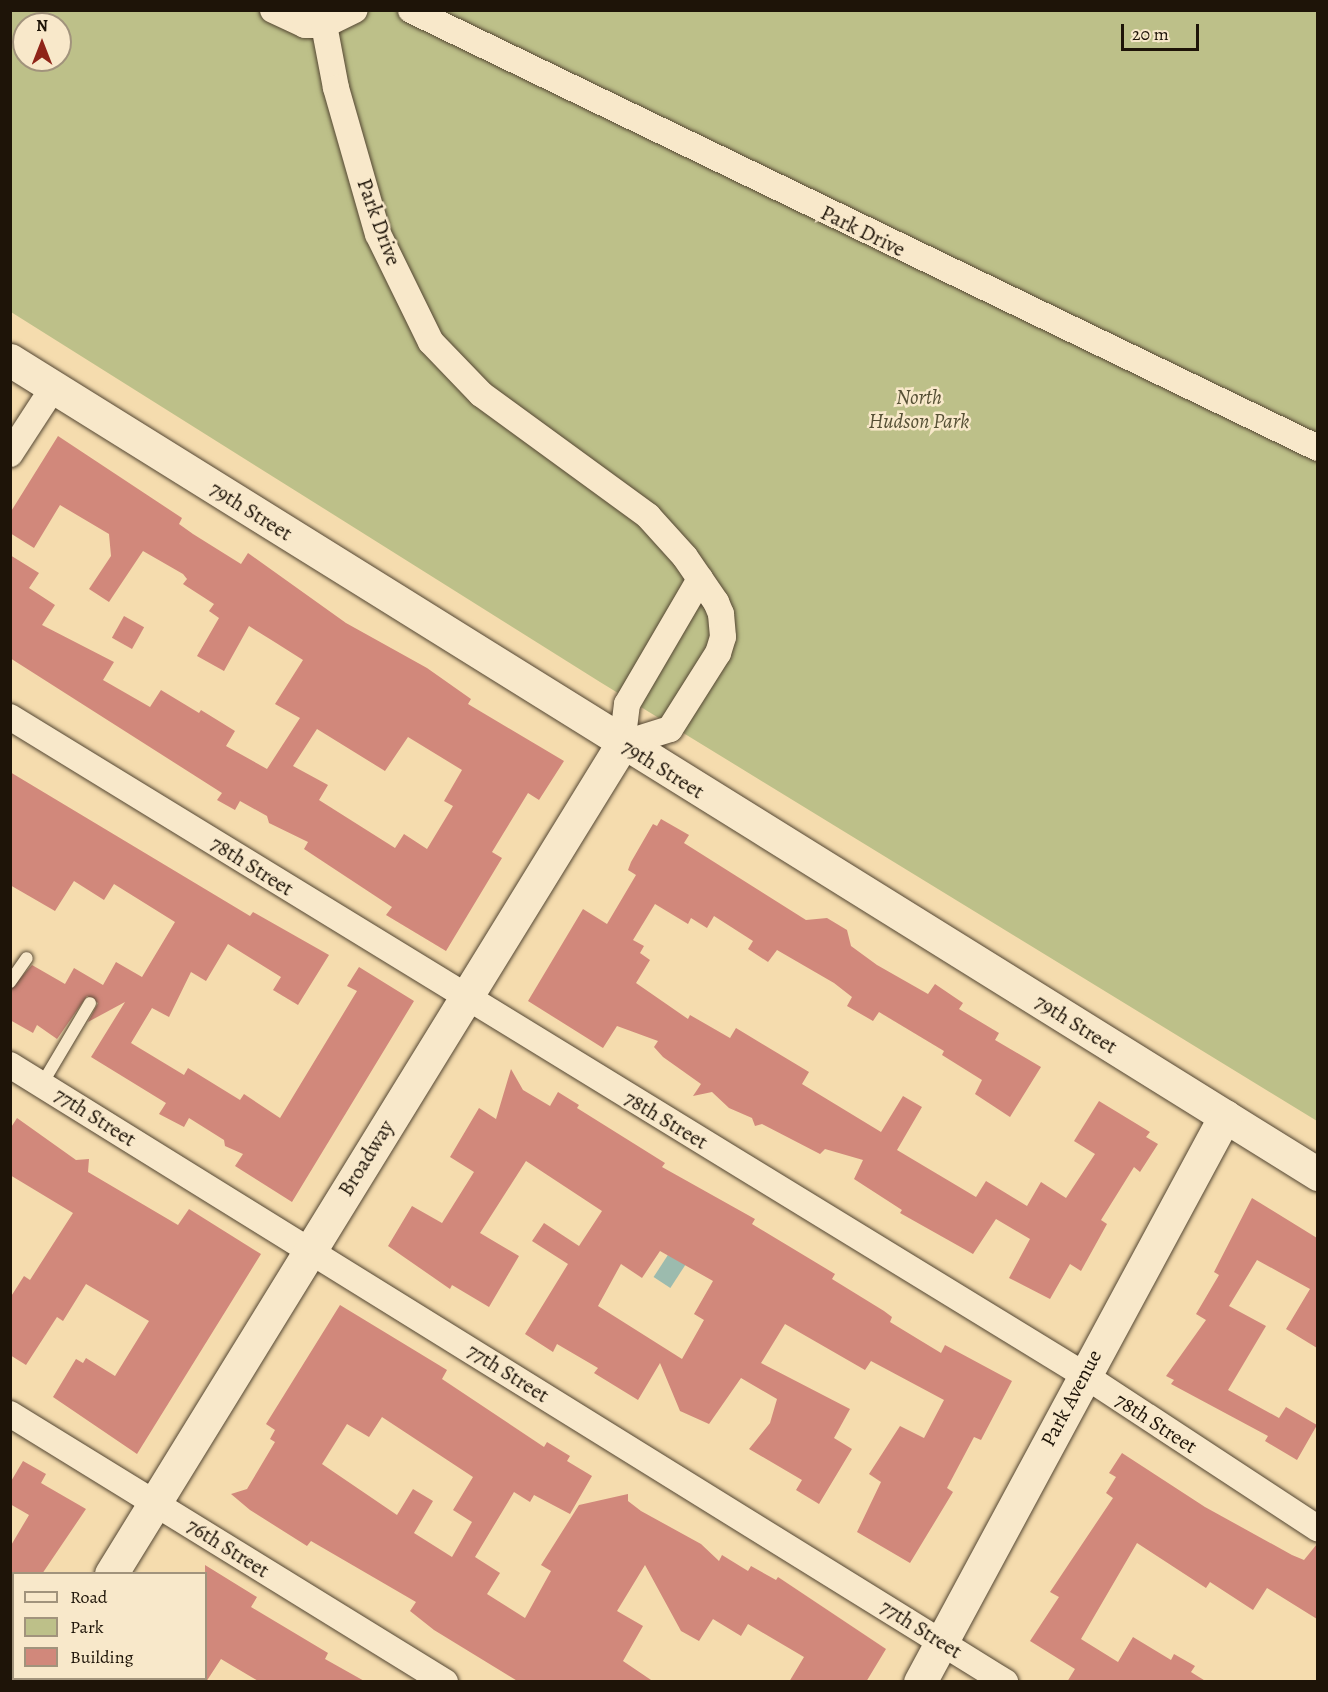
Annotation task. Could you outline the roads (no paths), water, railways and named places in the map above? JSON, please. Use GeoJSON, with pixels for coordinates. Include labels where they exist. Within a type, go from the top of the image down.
{"type":"FeatureCollection","features":[{"type":"Feature","properties":{"kind":"street"},"geometry":{"type":"LineString","coordinates":[[273,10],[305,25],[324,25],[356,10]]}},
{"type":"Feature","properties":{"kind":"street","name":"Park Drive"},"geometry":{"type":"LineString","coordinates":[[411,10],[1317,448]]}},
{"type":"Feature","properties":{"kind":"street","name":"Park Drive"},"geometry":{"type":"LineString","coordinates":[[324,25],[336,88],[378,234],[431,342],[481,394],[648,516],[700,579],[721,614],[723,637],[718,653],[670,729],[622,744]]}},
{"type":"Feature","properties":{"kind":"street","name":"79th Street"},"geometry":{"type":"LineString","coordinates":[[10,360],[622,744],[1317,1174]]}},
{"type":"Feature","properties":{"kind":"street"},"geometry":{"type":"LineString","coordinates":[[10,454],[53,388]]}},
{"type":"Feature","properties":{"kind":"street"},"geometry":{"type":"LineString","coordinates":[[622,744],[627,704],[700,579]]}},
{"type":"Feature","properties":{"kind":"street","name":"78th Street"},"geometry":{"type":"LineString","coordinates":[[10,717],[1084,1375],[1317,1529]]}},
{"type":"Feature","properties":{"kind":"street","name":"Broadway"},"geometry":{"type":"LineString","coordinates":[[112,1572],[622,744]]}},
{"type":"Feature","properties":{"kind":"street","name":"77th Street"},"geometry":{"type":"LineString","coordinates":[[10,1065],[1005,1682]]}},
{"type":"Feature","properties":{"kind":"street","name":"Park Avenue"},"geometry":{"type":"LineString","coordinates":[[920,1682],[1225,1116]]}},
{"type":"Feature","properties":{"kind":"street","name":"76th Street"},"geometry":{"type":"LineString","coordinates":[[10,1414],[445,1682]]}},
{"type":"Feature","properties":{"kind":"lane"},"geometry":{"type":"LineString","coordinates":[[10,982],[27,958]]}},
{"type":"Feature","properties":{"kind":"lane"},"geometry":{"type":"LineString","coordinates":[[42,1084],[90,1003]]}},
{"type":"Feature","properties":{"kind":"park label","name":"North Hudson Park"},"geometry":{"type":"Point","coordinates":[919,409]}}]}
